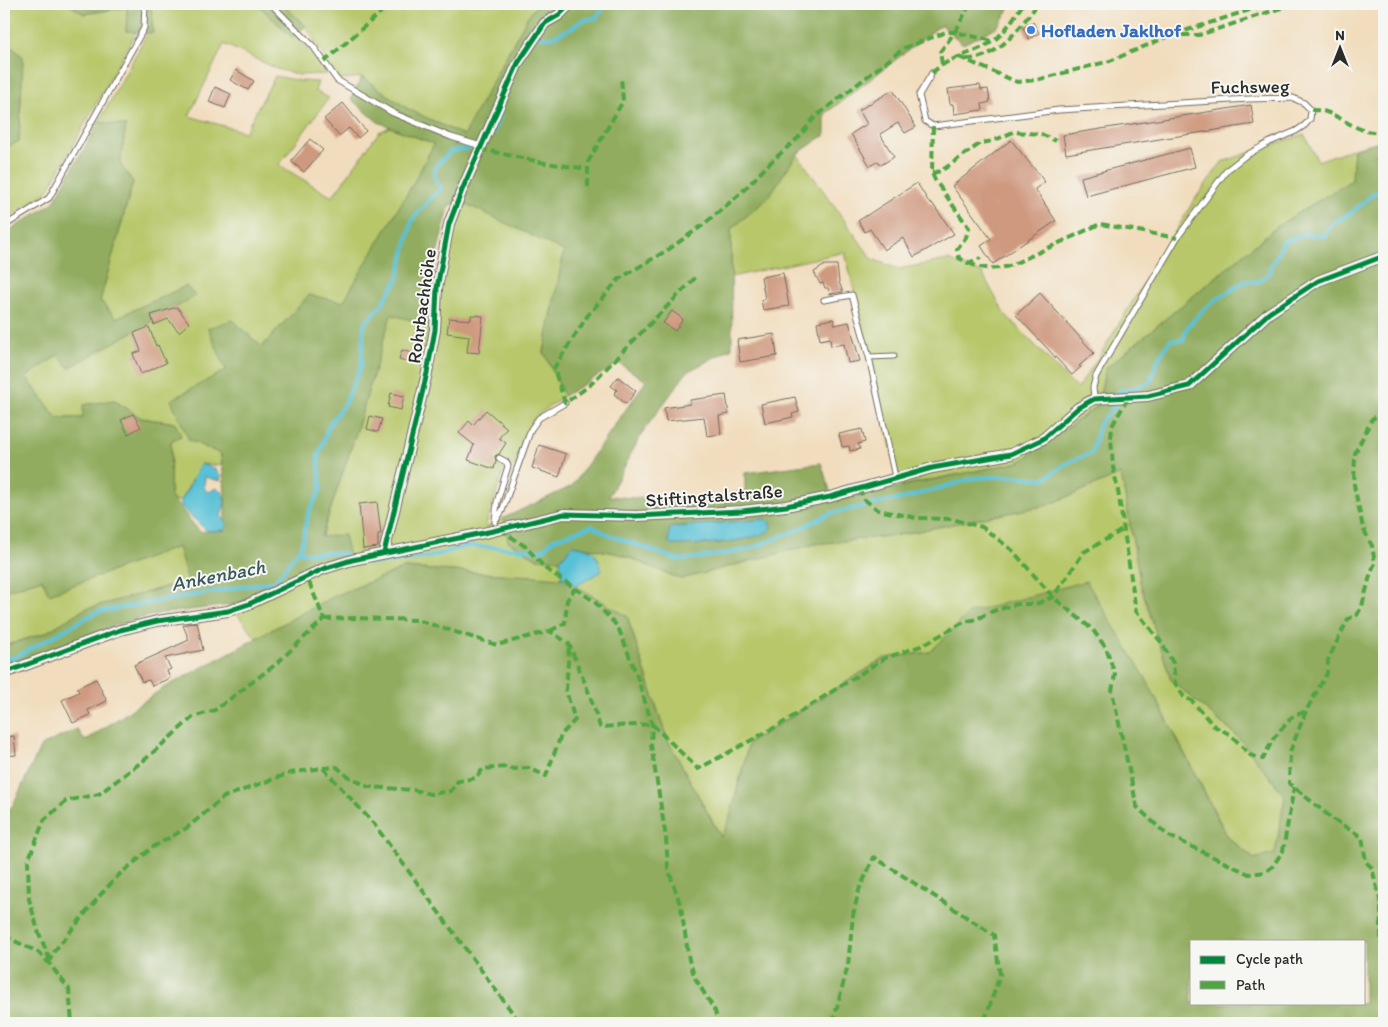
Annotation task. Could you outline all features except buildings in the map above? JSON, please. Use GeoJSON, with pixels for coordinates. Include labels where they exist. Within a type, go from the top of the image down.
{"type":"FeatureCollection","features":[{"type":"Feature","properties":{"kind":"street","name":"Rohrbachhöhe"},"geometry":{"type":"LineString","coordinates":[[384,553],[427,373],[435,330],[437,288],[449,224],[518,63],[545,23],[570,4]]}},
{"type":"Feature","properties":{"kind":"street","name":"Stiftingtalstraße"},"geometry":{"type":"LineString","coordinates":[[4,673],[120,630],[157,621],[228,611],[249,604],[323,569],[352,560],[494,527],[564,514],[636,516],[742,511],[786,506],[830,497],[932,468],[1011,454],[1043,440],[1078,408],[1094,399],[1148,396],[1179,390],[1188,386],[1202,376],[1269,313],[1318,281],[1384,256]]}},
{"type":"Feature","properties":{"kind":"lane"},"geometry":{"type":"LineString","coordinates":[[4,226],[49,198],[144,28],[145,4]]}},
{"type":"Feature","properties":{"kind":"lane"},"geometry":{"type":"LineString","coordinates":[[270,4],[313,46],[337,80],[394,113],[451,137],[481,146]]}},
{"type":"Feature","properties":{"kind":"lane","name":"Fuchsweg"},"geometry":{"type":"LineString","coordinates":[[932,73],[919,95],[925,122],[933,126],[1059,110],[1231,100],[1293,98],[1304,103],[1311,110],[1310,119],[1305,125],[1245,156],[1227,170],[1198,208],[1177,238],[1096,376],[1093,387],[1094,399]]}},
{"type":"Feature","properties":{"kind":"lane"},"geometry":{"type":"LineString","coordinates":[[824,300],[852,295],[869,357],[895,477]]}},
{"type":"Feature","properties":{"kind":"lane"},"geometry":{"type":"LineString","coordinates":[[869,357],[894,356]]}},
{"type":"Feature","properties":{"kind":"lane"},"geometry":{"type":"LineString","coordinates":[[494,527],[502,512],[531,429],[539,418],[565,403]]}},
{"type":"Feature","properties":{"kind":"lane"},"geometry":{"type":"LineString","coordinates":[[494,527],[497,502],[508,466],[506,462],[499,458]]}},
{"type":"Feature","properties":{"kind":"green space"},"geometry":{"type":"Polygon","coordinates":[[[4,4],[68,4],[84,14],[128,7],[126,31],[136,32],[47,192],[5,220],[4,149],[19,141],[23,58],[4,40],[4,4]]]}},
{"type":"Feature","properties":{"kind":"green space"},"geometry":{"type":"Polygon","coordinates":[[[68,4],[151,4],[153,33],[126,31],[127,7],[84,14],[68,4]]]}},
{"type":"Feature","properties":{"kind":"green space"},"geometry":{"type":"Polygon","coordinates":[[[151,4],[257,4],[292,37],[296,34],[327,74],[299,75],[277,69],[224,44],[189,116],[245,132],[275,76],[318,82],[315,91],[329,98],[279,165],[332,197],[379,132],[390,127],[434,144],[414,182],[343,303],[309,295],[262,347],[232,321],[226,370],[189,440],[221,454],[222,466],[201,464],[181,501],[174,501],[170,496],[171,441],[175,423],[141,418],[114,400],[83,418],[57,418],[26,377],[58,355],[186,286],[116,318],[100,300],[133,182],[120,164],[126,126],[99,122],[148,32],[153,32],[151,4]]]}},
{"type":"Feature","properties":{"kind":"green space"},"geometry":{"type":"Polygon","coordinates":[[[257,4],[282,4],[306,26],[292,37],[257,4]]]}},
{"type":"Feature","properties":{"kind":"green space"},"geometry":{"type":"Polygon","coordinates":[[[282,4],[538,4],[528,16],[469,125],[465,136],[408,109],[362,77],[337,80],[306,26],[282,4]]]}},
{"type":"Feature","properties":{"kind":"green space"},"geometry":{"type":"Polygon","coordinates":[[[538,4],[1013,4],[997,27],[963,44],[941,25],[825,114],[825,135],[797,154],[767,199],[731,229],[732,348],[687,372],[642,433],[609,496],[634,498],[710,498],[745,491],[745,473],[821,463],[833,500],[1020,462],[1097,406],[1106,368],[1279,225],[1352,180],[1354,148],[1384,140],[1384,151],[1374,155],[1384,171],[1384,1023],[4,1023],[4,815],[13,805],[41,746],[77,729],[85,741],[162,689],[335,596],[404,568],[562,578],[627,616],[667,739],[721,837],[729,821],[749,743],[885,658],[930,652],[969,613],[1086,581],[1145,677],[1227,837],[1254,859],[1275,854],[1285,796],[1238,737],[1171,680],[1141,586],[1121,474],[1048,505],[898,535],[815,544],[681,579],[620,554],[573,545],[560,560],[536,558],[508,541],[504,518],[572,486],[646,381],[619,363],[564,396],[544,352],[564,251],[466,204],[450,204],[436,256],[430,324],[391,315],[354,439],[321,537],[344,535],[349,556],[288,579],[248,600],[230,605],[157,614],[116,625],[10,665],[4,646],[45,633],[85,609],[188,581],[178,547],[49,594],[42,579],[4,591],[4,234],[53,203],[99,122],[126,126],[120,164],[133,182],[100,301],[116,318],[186,286],[196,296],[69,368],[58,355],[26,377],[57,418],[83,418],[83,405],[114,400],[141,418],[175,423],[181,436],[171,441],[170,496],[200,532],[225,530],[225,493],[221,454],[189,440],[171,400],[226,370],[208,328],[232,320],[262,347],[309,295],[343,302],[414,182],[434,144],[378,122],[351,99],[362,77],[408,109],[465,136],[469,125],[528,16],[538,4]],[[766,520],[674,527],[673,545],[721,543],[766,520]]]}},
{"type":"Feature","properties":{"kind":"green space"},"geometry":{"type":"Polygon","coordinates":[[[4,40],[23,57],[19,141],[4,149],[4,40]]]}},
{"type":"Feature","properties":{"kind":"green space"},"geometry":{"type":"Polygon","coordinates":[[[1304,134],[1318,161],[1354,148],[1352,180],[1279,225],[1106,368],[1097,406],[1020,462],[900,486],[845,252],[731,277],[731,229],[767,199],[797,154],[872,259],[899,269],[948,260],[982,273],[1004,313],[1077,389],[1100,355],[1195,199],[1222,162],[1304,134]]]}},
{"type":"Feature","properties":{"kind":"green space"},"geometry":{"type":"Polygon","coordinates":[[[460,204],[466,204],[564,251],[544,352],[564,396],[534,418],[516,464],[503,472],[485,528],[504,518],[508,541],[536,558],[560,560],[562,578],[404,568],[335,596],[256,638],[230,605],[248,600],[288,579],[321,538],[354,439],[391,314],[430,324],[420,385],[441,292],[451,230],[460,204]]]}},
{"type":"Feature","properties":{"kind":"green space"},"geometry":{"type":"Polygon","coordinates":[[[1121,474],[1141,586],[1171,680],[1238,737],[1285,796],[1275,854],[1254,859],[1228,837],[1145,677],[969,613],[930,652],[885,658],[749,742],[729,821],[721,837],[667,739],[627,616],[576,586],[601,571],[598,558],[589,548],[620,554],[681,579],[815,544],[898,535],[1048,505],[1121,474]]]}},
{"type":"Feature","properties":{"kind":"green space"},"geometry":{"type":"Polygon","coordinates":[[[178,546],[189,581],[85,609],[45,633],[4,646],[4,591],[42,579],[49,594],[178,546]]]}},
{"type":"Feature","properties":{"kind":"water"},"geometry":{"type":"Polygon","coordinates":[[[201,464],[216,469],[221,477],[220,481],[205,477],[204,487],[209,492],[216,488],[222,491],[225,502],[221,516],[226,522],[226,530],[207,531],[181,507],[181,501],[201,464]]]}},
{"type":"Feature","properties":{"kind":"water"},"geometry":{"type":"Polygon","coordinates":[[[766,519],[769,521],[771,528],[754,537],[709,544],[672,545],[669,543],[669,529],[674,527],[766,519]]]}},
{"type":"Feature","properties":{"kind":"water"},"geometry":{"type":"Polygon","coordinates":[[[573,545],[593,552],[598,559],[602,571],[576,586],[562,578],[560,560],[573,545]]]}},
{"type":"Feature","properties":{"kind":"waterway","name":"Ankenbach"},"geometry":{"type":"LineString","coordinates":[[540,37],[552,37],[583,20],[596,18],[606,4]]}},
{"type":"Feature","properties":{"kind":"waterway","name":"Ankenbach"},"geometry":{"type":"LineString","coordinates":[[493,133],[501,113]]}},
{"type":"Feature","properties":{"kind":"waterway","name":"Ankenbach"},"geometry":{"type":"LineString","coordinates":[[4,657],[14,658],[97,612],[275,581],[301,547],[308,514],[321,489],[318,457],[329,425],[345,403],[361,367],[364,324],[380,307],[398,279],[412,220],[441,189],[434,176],[436,166],[451,151],[471,148]]}},
{"type":"Feature","properties":{"kind":"waterway"},"geometry":{"type":"LineString","coordinates":[[367,563],[387,563],[429,557],[468,546],[543,550],[554,539],[592,526],[609,535],[679,560],[749,549],[797,530],[831,513],[905,498],[975,478],[1013,476],[1044,479],[1069,462],[1092,453],[1099,424],[1115,406],[1119,391],[1135,388],[1150,382],[1158,360],[1170,340],[1183,340],[1187,328],[1202,311],[1216,300],[1245,281],[1258,282],[1271,272],[1270,267],[1283,242],[1306,234],[1324,236],[1333,223],[1351,213],[1374,193],[1384,191]]}},
{"type":"Feature","properties":{"kind":"waterway"},"geometry":{"type":"LineString","coordinates":[[299,551],[303,553],[341,553],[347,555]]}},
{"type":"Feature","properties":{"kind":"marked path"},"geometry":{"type":"LineString","coordinates":[[324,62],[390,4]]}},
{"type":"Feature","properties":{"kind":"marked path"},"geometry":{"type":"LineString","coordinates":[[970,4],[955,32],[993,41]]}},
{"type":"Feature","properties":{"kind":"marked path"},"geometry":{"type":"LineString","coordinates":[[932,73],[945,63],[983,47],[995,39],[1009,25],[1023,4]]}},
{"type":"Feature","properties":{"kind":"marked path"},"geometry":{"type":"LineString","coordinates":[[966,59],[978,58],[999,48],[1016,32],[1038,4]]}},
{"type":"Feature","properties":{"kind":"marked path"},"geometry":{"type":"LineString","coordinates":[[959,57],[1017,82],[1036,80],[1110,61],[1169,36],[1268,4]]}},
{"type":"Feature","properties":{"kind":"marked path"},"geometry":{"type":"LineString","coordinates":[[1182,35],[1199,35],[1293,4]]}},
{"type":"Feature","properties":{"kind":"marked path"},"geometry":{"type":"LineString","coordinates":[[695,278],[589,386],[565,403],[554,368],[588,315],[619,279],[669,249],[703,225],[740,194],[799,137],[815,117],[904,48],[946,32],[955,32]]}},
{"type":"Feature","properties":{"kind":"marked path"},"geometry":{"type":"LineString","coordinates":[[942,64],[940,52],[955,32]]}},
{"type":"Feature","properties":{"kind":"marked path"},"geometry":{"type":"LineString","coordinates":[[588,187],[588,162],[623,101],[621,78]]}},
{"type":"Feature","properties":{"kind":"marked path"},"geometry":{"type":"LineString","coordinates":[[1311,110],[1324,111],[1369,132],[1384,131]]}},
{"type":"Feature","properties":{"kind":"marked path"},"geometry":{"type":"LineString","coordinates":[[933,126],[932,173],[969,228],[966,237],[957,249],[959,258],[968,263],[981,258]]}},
{"type":"Feature","properties":{"kind":"marked path"},"geometry":{"type":"LineString","coordinates":[[932,173],[941,171],[981,143],[993,141],[1013,132],[1041,134],[1056,141]]}},
{"type":"Feature","properties":{"kind":"marked path"},"geometry":{"type":"LineString","coordinates":[[480,149],[545,163],[588,169]]}},
{"type":"Feature","properties":{"kind":"marked path"},"geometry":{"type":"LineString","coordinates":[[968,263],[989,268],[1009,266],[1100,224],[1177,238]]}},
{"type":"Feature","properties":{"kind":"marked path"},"geometry":{"type":"LineString","coordinates":[[1128,398],[1112,426],[1111,438],[1113,467],[1136,611],[1161,642],[1173,663],[1175,683],[1184,697],[1192,701],[1214,726],[1231,735],[1250,755],[1263,759],[1273,739],[1292,717],[1306,711],[1327,673],[1328,660],[1348,619],[1357,615],[1362,606],[1375,563],[1372,546],[1363,528],[1354,485],[1355,453],[1372,419],[1384,411]]}},
{"type":"Feature","properties":{"kind":"marked path"},"geometry":{"type":"LineString","coordinates":[[859,488],[865,500],[878,510],[917,518],[952,519],[982,527],[1012,550],[1053,597],[1093,630],[1106,648],[1115,674],[1112,691],[1137,807],[1167,835],[1249,874],[1265,872],[1272,867],[1283,851],[1294,787]]}},
{"type":"Feature","properties":{"kind":"marked path"},"geometry":{"type":"LineString","coordinates":[[500,529],[526,547],[546,569],[594,601],[618,627],[637,676],[652,724],[651,745],[666,838],[668,868],[681,907],[689,960],[695,978],[715,1011],[718,1023]]}},
{"type":"Feature","properties":{"kind":"marked path"},"geometry":{"type":"LineString","coordinates":[[324,619],[417,620],[497,645],[550,631],[569,644],[589,693],[600,727],[652,724],[698,769],[781,724],[885,658],[921,646],[964,622],[977,619],[990,612],[1017,604],[1036,604],[1053,597],[1084,552],[1124,529]]}},
{"type":"Feature","properties":{"kind":"marked path"},"geometry":{"type":"LineString","coordinates":[[50,960],[38,931],[29,899],[28,861],[44,820],[66,801],[99,794],[148,757],[193,717],[215,710],[275,665],[324,619],[307,577]]}},
{"type":"Feature","properties":{"kind":"marked path"},"geometry":{"type":"LineString","coordinates":[[550,631],[565,623],[567,600],[575,588]]}},
{"type":"Feature","properties":{"kind":"marked path"},"geometry":{"type":"LineString","coordinates":[[323,768],[337,767],[347,776],[369,787],[414,790],[430,794],[451,791],[458,781],[476,778],[483,769],[505,767],[513,769],[529,768],[546,776],[561,735],[575,720],[566,691],[569,646]]}},
{"type":"Feature","properties":{"kind":"marked path"},"geometry":{"type":"LineString","coordinates":[[1306,711],[1290,752],[1289,783],[1334,820],[1362,837],[1366,862],[1372,868],[1381,904],[1381,943],[1384,960]]}},
{"type":"Feature","properties":{"kind":"marked path"},"geometry":{"type":"LineString","coordinates":[[49,963],[52,954],[102,893],[120,874],[153,847],[188,827],[224,797],[290,773],[323,768],[374,824],[520,1023]]}},
{"type":"Feature","properties":{"kind":"marked path"},"geometry":{"type":"LineString","coordinates":[[833,1023],[848,965],[853,915],[859,890],[874,857],[994,935],[1000,975],[984,1023]]}},
{"type":"Feature","properties":{"kind":"marked path"},"geometry":{"type":"LineString","coordinates":[[4,936],[38,952],[49,963],[69,989],[72,1023]]}},
{"type":"Feature","properties":{"kind":"cycle path"},"geometry":{"type":"LineString","coordinates":[[384,553],[427,373],[435,330],[437,288],[449,224],[518,63],[545,23],[559,15],[570,4]]}},
{"type":"Feature","properties":{"kind":"cycle path"},"geometry":{"type":"LineString","coordinates":[[4,673],[120,630],[157,621],[228,611],[249,604],[323,569],[352,560],[493,531],[564,514],[636,516],[742,511],[786,506],[830,497],[932,468],[1011,454],[1043,439],[1078,408],[1094,399],[1148,396],[1189,386],[1269,313],[1318,281],[1384,256]]}},
{"type":"Feature","properties":{"kind":"place","name":"Hofladen Jaklhof"},"geometry":{"type":"Point","coordinates":[1031,30]}}]}
